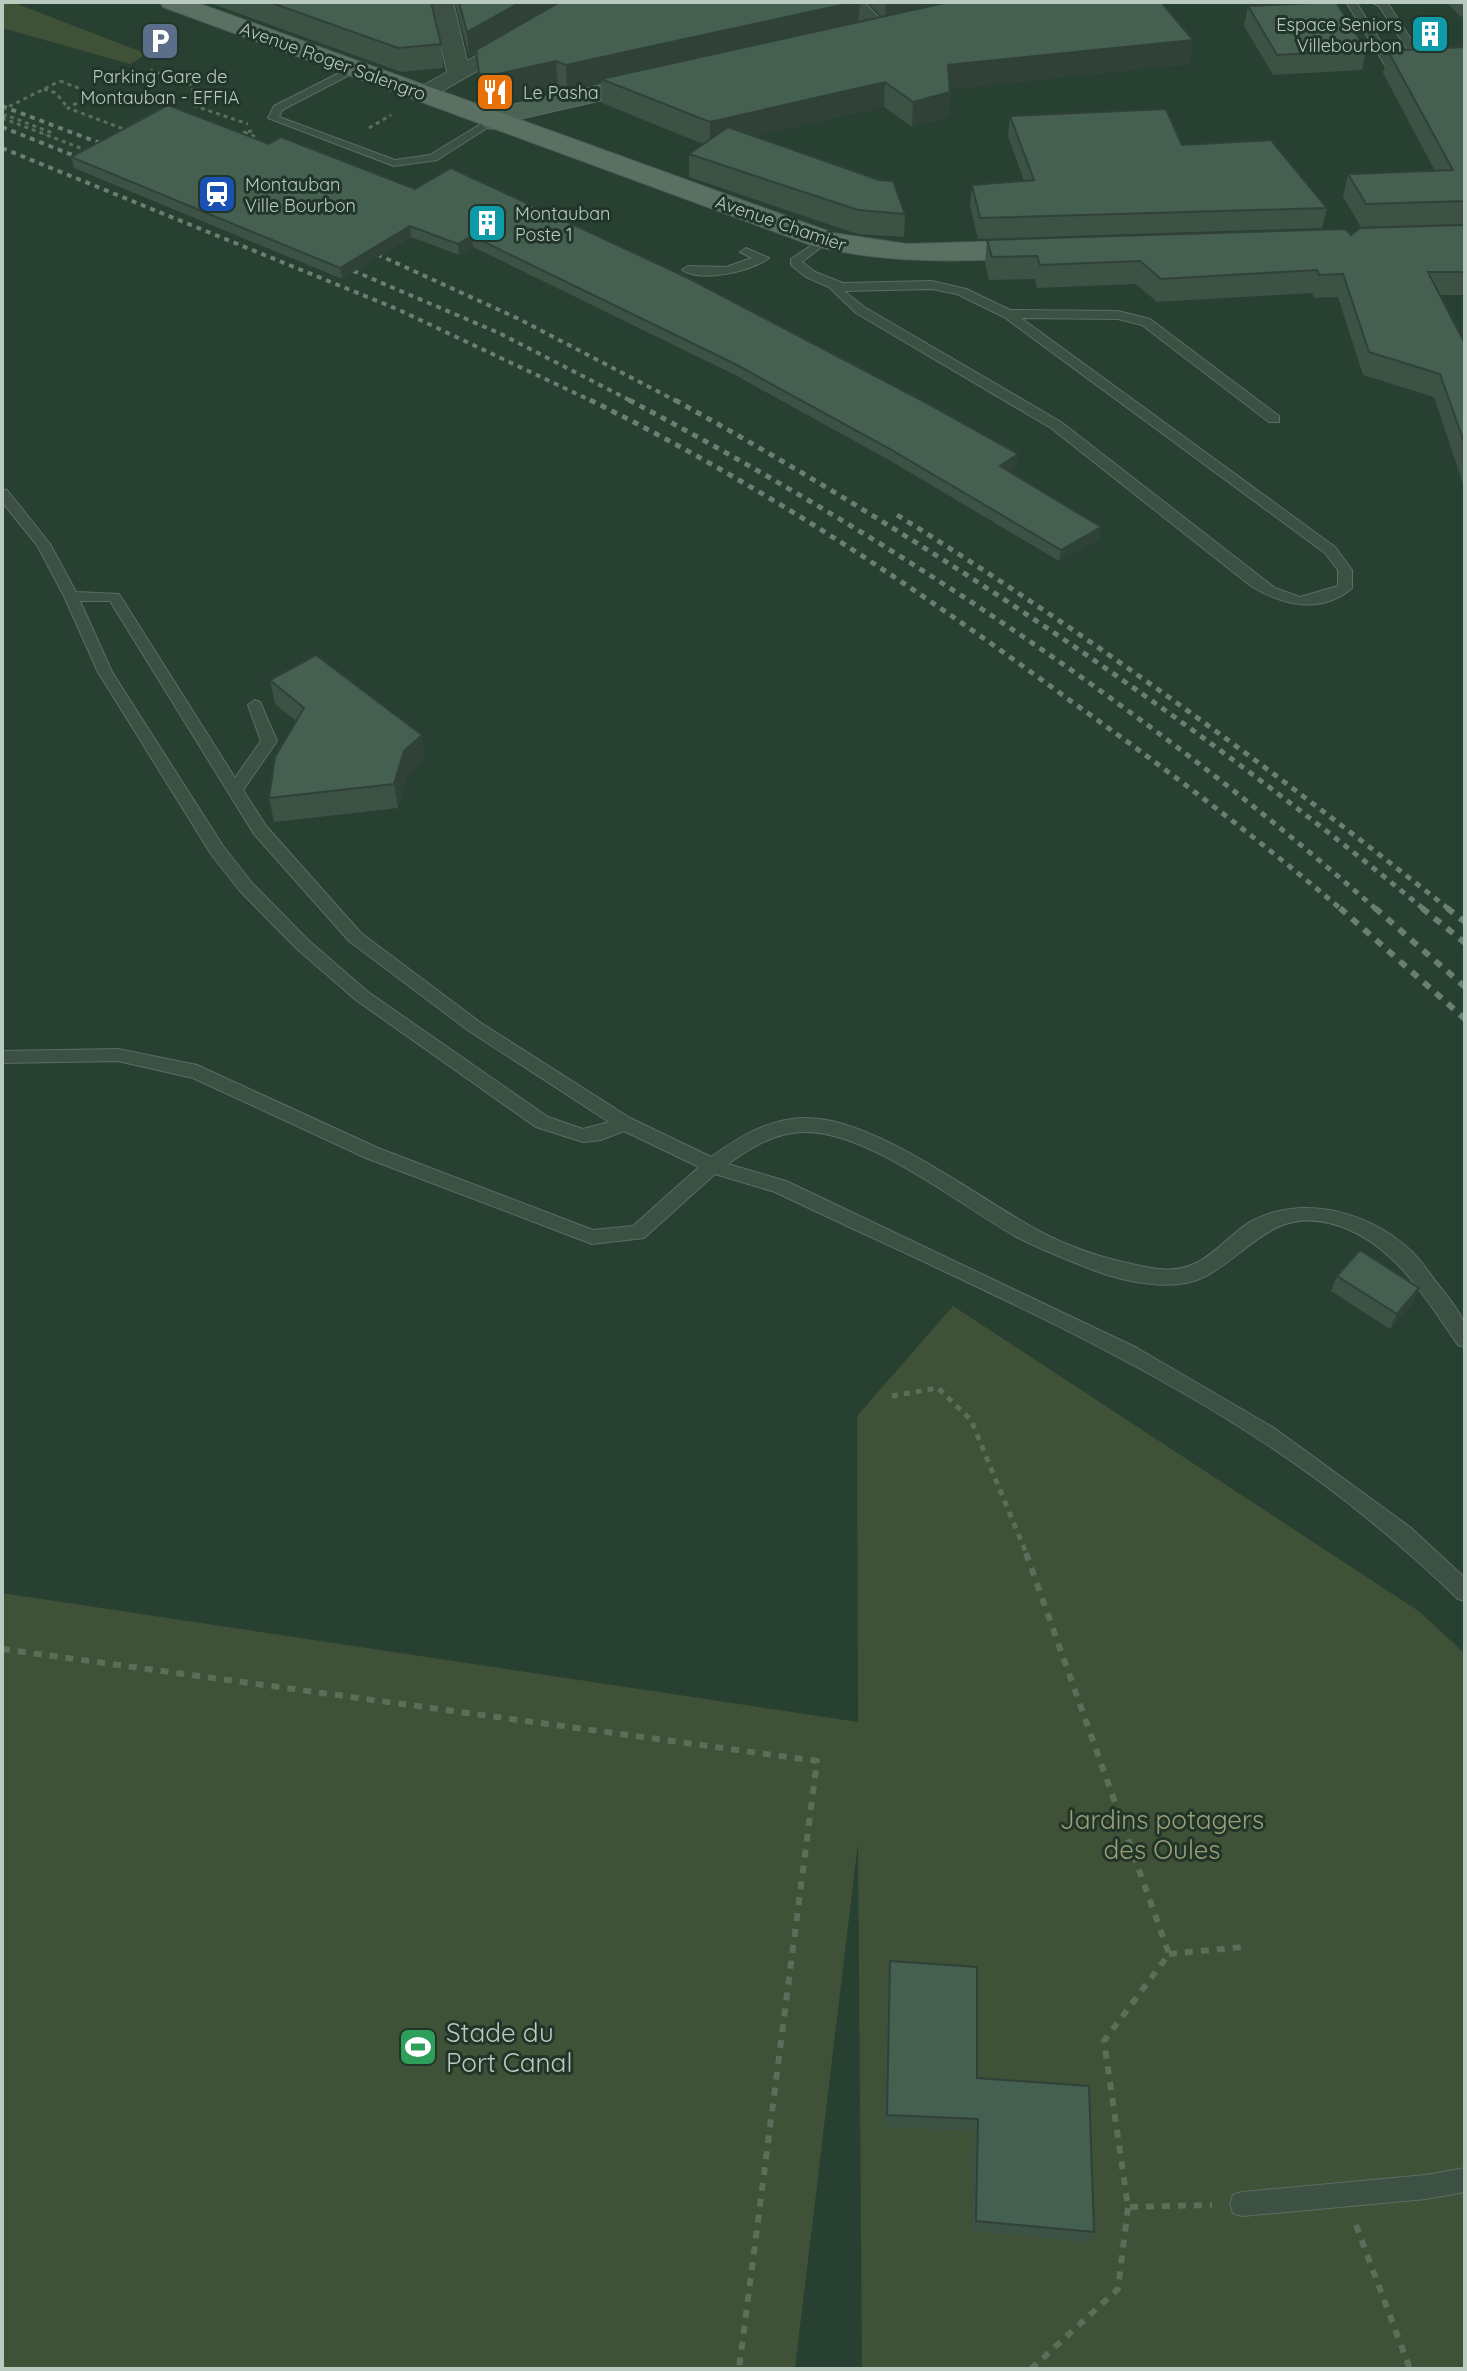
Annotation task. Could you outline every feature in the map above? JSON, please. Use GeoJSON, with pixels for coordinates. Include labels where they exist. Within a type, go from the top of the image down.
{"type":"FeatureCollection","features":[{"type":"Feature","properties":{"kind":"main road","name":"Avenue Roger Salengro"},"geometry":{"type":"LineString","coordinates":[[172,2],[493,121]]}},
{"type":"Feature","properties":{"kind":"main road","name":"Avenue Chamier"},"geometry":{"type":"LineString","coordinates":[[493,121],[824,240],[869,250],[910,253],[1078,248]]}},
{"type":"Feature","properties":{"kind":"street"},"geometry":{"type":"LineString","coordinates":[[442,2],[459,74]]}},
{"type":"Feature","properties":{"kind":"street"},"geometry":{"type":"LineString","coordinates":[[423,95],[586,2]]}},
{"type":"Feature","properties":{"kind":"street"},"geometry":{"type":"LineString","coordinates":[[852,2],[881,31]]}},
{"type":"Feature","properties":{"kind":"street"},"geometry":{"type":"LineString","coordinates":[[846,39],[909,25]]}},
{"type":"Feature","properties":{"kind":"street"},"geometry":{"type":"LineString","coordinates":[[493,121],[511,113],[679,76]]}},
{"type":"Feature","properties":{"kind":"lane"},"geometry":{"type":"LineString","coordinates":[[1351,2],[1392,68],[1424,67],[1387,10],[1376,2]]}},
{"type":"Feature","properties":{"kind":"lane"},"geometry":{"type":"LineString","coordinates":[[1358,13],[1387,10]]}},
{"type":"Feature","properties":{"kind":"lane"},"geometry":{"type":"LineString","coordinates":[[353,69],[278,108],[273,118],[394,163],[433,158],[493,121]]}},
{"type":"Feature","properties":{"kind":"lane"},"geometry":{"type":"LineString","coordinates":[[688,270],[727,271],[779,260],[824,240]]}},
{"type":"Feature","properties":{"kind":"lane"},"geometry":{"type":"LineString","coordinates":[[746,252],[779,260],[834,288],[860,310],[1056,425],[1279,598],[1307,604],[1345,588],[1345,570],[1330,550],[1008,314],[979,299],[934,285],[834,288]]}},
{"type":"Feature","properties":{"kind":"lane"},"geometry":{"type":"LineString","coordinates":[[1008,314],[1118,315],[1146,322],[1274,419]]}},
{"type":"Feature","properties":{"kind":"lane"},"geometry":{"type":"LineString","coordinates":[[2,493],[43,544],[71,596],[105,672],[217,850],[246,887],[302,944],[362,996],[542,1122],[571,1135],[600,1136],[624,1123]]}},
{"type":"Feature","properties":{"kind":"lane"},"geometry":{"type":"LineString","coordinates":[[71,596],[114,597],[260,830],[355,937],[475,1027],[624,1123],[712,1166],[780,1186],[1130,1354],[1267,1434],[1404,1534],[1465,1592]]}},
{"type":"Feature","properties":{"kind":"lane"},"geometry":{"type":"LineString","coordinates":[[236,789],[269,741],[255,705]]}},
{"type":"Feature","properties":{"kind":"lane"},"geometry":{"type":"LineString","coordinates":[[2,1057],[118,1055],[197,1072],[372,1153],[592,1237],[638,1233],[712,1166],[750,1139],[777,1129],[805,1125],[831,1128],[897,1154],[1024,1232],[1067,1251],[1125,1271],[1164,1278],[1199,1271],[1259,1226],[1277,1219],[1312,1214],[1330,1216],[1364,1229],[1415,1268],[1465,1339]]}},
{"type":"Feature","properties":{"kind":"lane"},"geometry":{"type":"LineString","coordinates":[[1242,2204],[1426,2187],[1465,2180]]}},
{"type":"Feature","properties":{"kind":"path"},"geometry":{"type":"LineString","coordinates":[[150,70],[192,85],[195,106],[245,126],[258,119]]}},
{"type":"Feature","properties":{"kind":"path"},"geometry":{"type":"LineString","coordinates":[[2,110],[60,81],[94,94],[68,108]]}},
{"type":"Feature","properties":{"kind":"path"},"geometry":{"type":"LineString","coordinates":[[44,89],[56,93],[68,108],[133,133]]}},
{"type":"Feature","properties":{"kind":"path"},"geometry":{"type":"LineString","coordinates":[[2,117],[92,152]]}},
{"type":"Feature","properties":{"kind":"path"},"geometry":{"type":"LineString","coordinates":[[892,1396],[938,1388],[971,1420],[1031,1565],[1169,1954]]}},
{"type":"Feature","properties":{"kind":"path"},"geometry":{"type":"LineString","coordinates":[[2,1649],[817,1761],[739,2369]]}},
{"type":"Feature","properties":{"kind":"path"},"geometry":{"type":"LineString","coordinates":[[1031,2369],[1118,2289],[1128,2207],[1104,2041],[1169,1954],[1242,1947]]}},
{"type":"Feature","properties":{"kind":"path"},"geometry":{"type":"LineString","coordinates":[[1344,2194],[1410,2369]]}},
{"type":"Feature","properties":{"kind":"path"},"geometry":{"type":"LineString","coordinates":[[1128,2207],[1242,2204]]}},
{"type":"Feature","properties":{"kind":"green space"},"geometry":{"type":"Polygon","coordinates":[[[2,2],[12,2],[147,54],[130,64],[2,28],[2,2]]]}},
{"type":"Feature","properties":{"kind":"green space","name":"Jardins potagers des Oules"},"geometry":{"type":"Polygon","coordinates":[[[953,1306],[1420,1612],[1465,1654],[1465,2369],[862,2369],[858,1843],[795,2369],[2,2369],[2,1593],[858,1722],[857,1416],[953,1306]]]}},
{"type":"Feature","properties":{"kind":"building"},"geometry":{"type":"Polygon","coordinates":[[[269,2],[431,2],[441,44],[398,48],[269,2]]]}},
{"type":"Feature","properties":{"kind":"building"},"geometry":{"type":"Polygon","coordinates":[[[459,2],[521,2],[467,32],[459,2]]]}},
{"type":"Feature","properties":{"kind":"building"},"geometry":{"type":"Polygon","coordinates":[[[560,2],[855,2],[566,65],[556,61],[498,74],[479,74],[476,50],[560,2]]]}},
{"type":"Feature","properties":{"kind":"building"},"geometry":{"type":"Polygon","coordinates":[[[949,2],[1161,2],[1193,40],[948,65],[950,92],[913,102],[885,82],[710,122],[601,79],[949,2]]]}},
{"type":"Feature","properties":{"kind":"building"},"geometry":{"type":"Polygon","coordinates":[[[1336,2],[1366,50],[1277,55],[1248,6],[1336,2]]]}},
{"type":"Feature","properties":{"kind":"building"},"geometry":{"type":"Polygon","coordinates":[[[1465,47],[1465,201],[1366,204],[1348,174],[1453,170],[1388,51],[1465,47]]]}},
{"type":"Feature","properties":{"kind":"building"},"geometry":{"type":"Polygon","coordinates":[[[168,105],[269,144],[281,137],[415,189],[451,168],[688,278],[921,400],[1018,454],[1000,466],[1101,527],[1061,550],[890,449],[735,364],[472,236],[458,244],[410,226],[340,268],[71,157],[168,105]]]}},
{"type":"Feature","properties":{"kind":"building"},"geometry":{"type":"Polygon","coordinates":[[[1166,109],[1182,145],[1271,140],[1327,208],[980,218],[972,185],[1034,180],[1010,116],[1166,109]]]}},
{"type":"Feature","properties":{"kind":"building"},"geometry":{"type":"Polygon","coordinates":[[[728,127],[879,180],[893,181],[905,214],[858,210],[689,154],[728,127]]]}},
{"type":"Feature","properties":{"kind":"building"},"geometry":{"type":"Polygon","coordinates":[[[1465,225],[1465,272],[1428,272],[1465,344],[1465,445],[1440,374],[1369,352],[1343,274],[1319,275],[1317,270],[1161,279],[1140,261],[1040,265],[1037,256],[992,257],[987,240],[1346,229],[1351,235],[1360,228],[1465,225]]]}},
{"type":"Feature","properties":{"kind":"building"},"geometry":{"type":"Polygon","coordinates":[[[316,655],[422,735],[404,751],[394,784],[269,798],[275,757],[304,708],[270,680],[316,655]]]}},
{"type":"Feature","properties":{"kind":"building"},"geometry":{"type":"Polygon","coordinates":[[[1360,1250],[1419,1288],[1397,1314],[1337,1276],[1360,1250]]]}},
{"type":"Feature","properties":{"kind":"building"},"geometry":{"type":"Polygon","coordinates":[[[890,1961],[977,1967],[977,2078],[1089,2086],[1094,2232],[976,2221],[978,2119],[887,2115],[890,1961]]]}},
{"type":"Feature","properties":{"kind":"railway"},"geometry":{"type":"LineString","coordinates":[[2,106],[118,150]]}},
{"type":"Feature","properties":{"kind":"railway"},"geometry":{"type":"LineString","coordinates":[[2,127],[95,164]]}},
{"type":"Feature","properties":{"kind":"railway"},"geometry":{"type":"LineString","coordinates":[[2,148],[397,309],[593,402]]}},
{"type":"Feature","properties":{"kind":"railway"},"geometry":{"type":"LineString","coordinates":[[359,246],[519,319],[678,402]]}},
{"type":"Feature","properties":{"kind":"railway"},"geometry":{"type":"LineString","coordinates":[[335,263],[499,333],[633,402]]}},
{"type":"Feature","properties":{"kind":"railway"},"geometry":{"type":"LineString","coordinates":[[629,400],[826,511],[1018,633],[1203,767],[1377,910]]}},
{"type":"Feature","properties":{"kind":"railway"},"geometry":{"type":"LineString","coordinates":[[675,400],[871,515],[1061,638],[1246,770],[1425,910]]}},
{"type":"Feature","properties":{"kind":"railway"},"geometry":{"type":"LineString","coordinates":[[593,402],[715,466],[895,578],[1173,775],[1342,910]]}},
{"type":"Feature","properties":{"kind":"railway"},"geometry":{"type":"LineString","coordinates":[[897,515],[1040,608],[1179,705],[1450,910]]}},
{"type":"Feature","properties":{"kind":"railway"},"geometry":{"type":"LineString","coordinates":[[1340,908],[1465,1019]]}},
{"type":"Feature","properties":{"kind":"railway"},"geometry":{"type":"LineString","coordinates":[[1375,908],[1465,987]]}},
{"type":"Feature","properties":{"kind":"railway"},"geometry":{"type":"LineString","coordinates":[[1422,908],[1465,943]]}},
{"type":"Feature","properties":{"kind":"railway"},"geometry":{"type":"LineString","coordinates":[[1447,908],[1465,922]]}},
{"type":"Feature","properties":{"kind":"place","name":"Espace Seniors Villebourbon"},"geometry":{"type":"Point","coordinates":[1430,34]}},
{"type":"Feature","properties":{"kind":"place","name":"Parking Gare de Montauban - EFFIA"},"geometry":{"type":"Point","coordinates":[160,41]}},
{"type":"Feature","properties":{"kind":"place","name":"Le Pasha"},"geometry":{"type":"Point","coordinates":[495,92]}},
{"type":"Feature","properties":{"kind":"place","name":"Montauban Ville Bourbon"},"geometry":{"type":"Point","coordinates":[217,194]}},
{"type":"Feature","properties":{"kind":"place","name":"Montauban Poste 1"},"geometry":{"type":"Point","coordinates":[487,223]}},
{"type":"Feature","properties":{"kind":"place","name":"Stade du Port Canal"},"geometry":{"type":"Point","coordinates":[418,2047]}}]}
